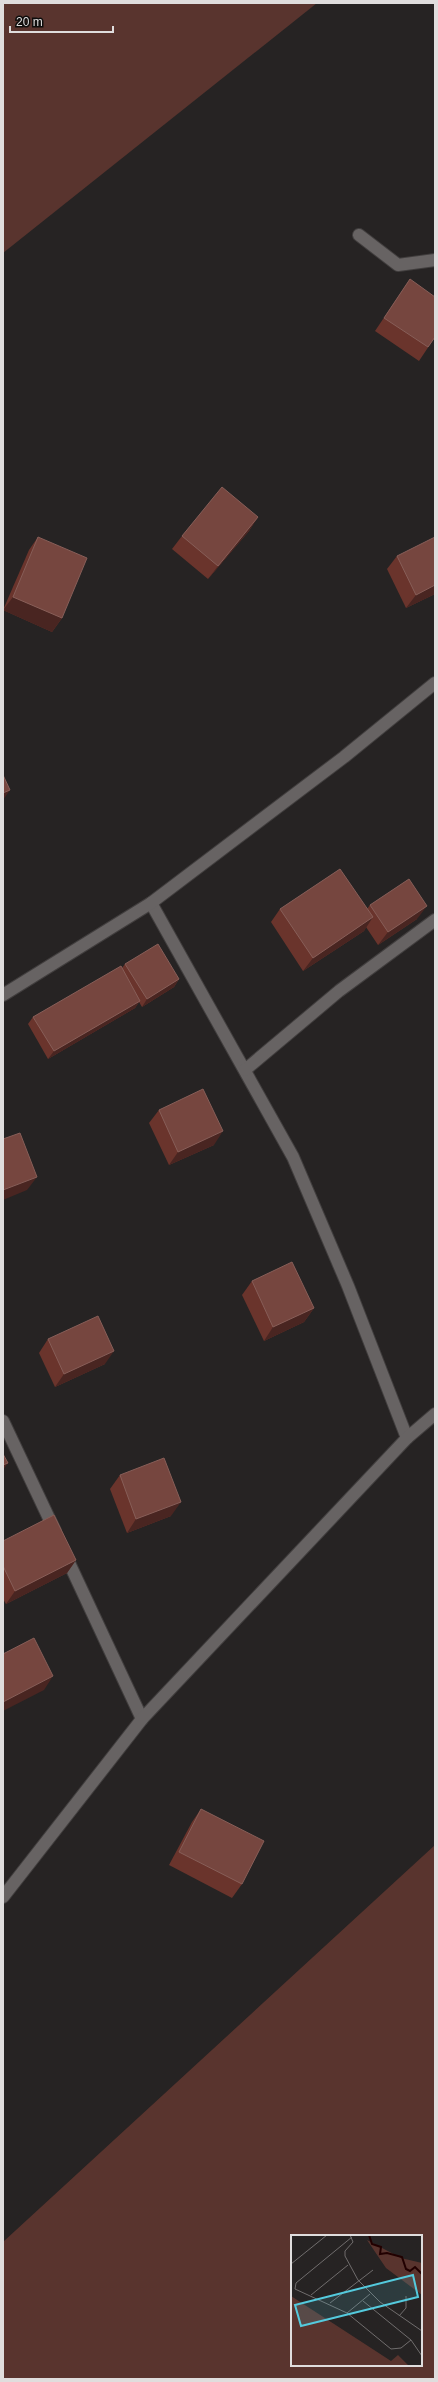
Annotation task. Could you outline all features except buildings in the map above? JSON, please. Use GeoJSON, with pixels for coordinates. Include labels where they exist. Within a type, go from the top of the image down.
{"type":"FeatureCollection","features":[{"type":"Feature","properties":{"kind":"street"},"geometry":{"type":"LineString","coordinates":[[359,235],[398,265],[435,260]]}},
{"type":"Feature","properties":{"kind":"street"},"geometry":{"type":"LineString","coordinates":[[3,995],[151,903],[344,757],[435,683]]}},
{"type":"Feature","properties":{"kind":"street"},"geometry":{"type":"LineString","coordinates":[[151,903],[293,1157],[348,1286],[406,1438]]}},
{"type":"Feature","properties":{"kind":"street"},"geometry":{"type":"LineString","coordinates":[[245,1070],[339,991],[435,920]]}},
{"type":"Feature","properties":{"kind":"street"},"geometry":{"type":"LineString","coordinates":[[3,1897],[142,1719],[406,1438],[435,1414]]}},
{"type":"Feature","properties":{"kind":"street"},"geometry":{"type":"LineString","coordinates":[[3,1421],[142,1719]]}},
{"type":"Feature","properties":{"kind":"shaded area"},"geometry":{"type":"Polygon","coordinates":[[[3,3],[317,3],[3,253],[3,3]]]}},
{"type":"Feature","properties":{"kind":"shaded area"},"geometry":{"type":"Polygon","coordinates":[[[435,1845],[435,2379],[3,2379],[3,2242],[435,1845]]]}}]}
